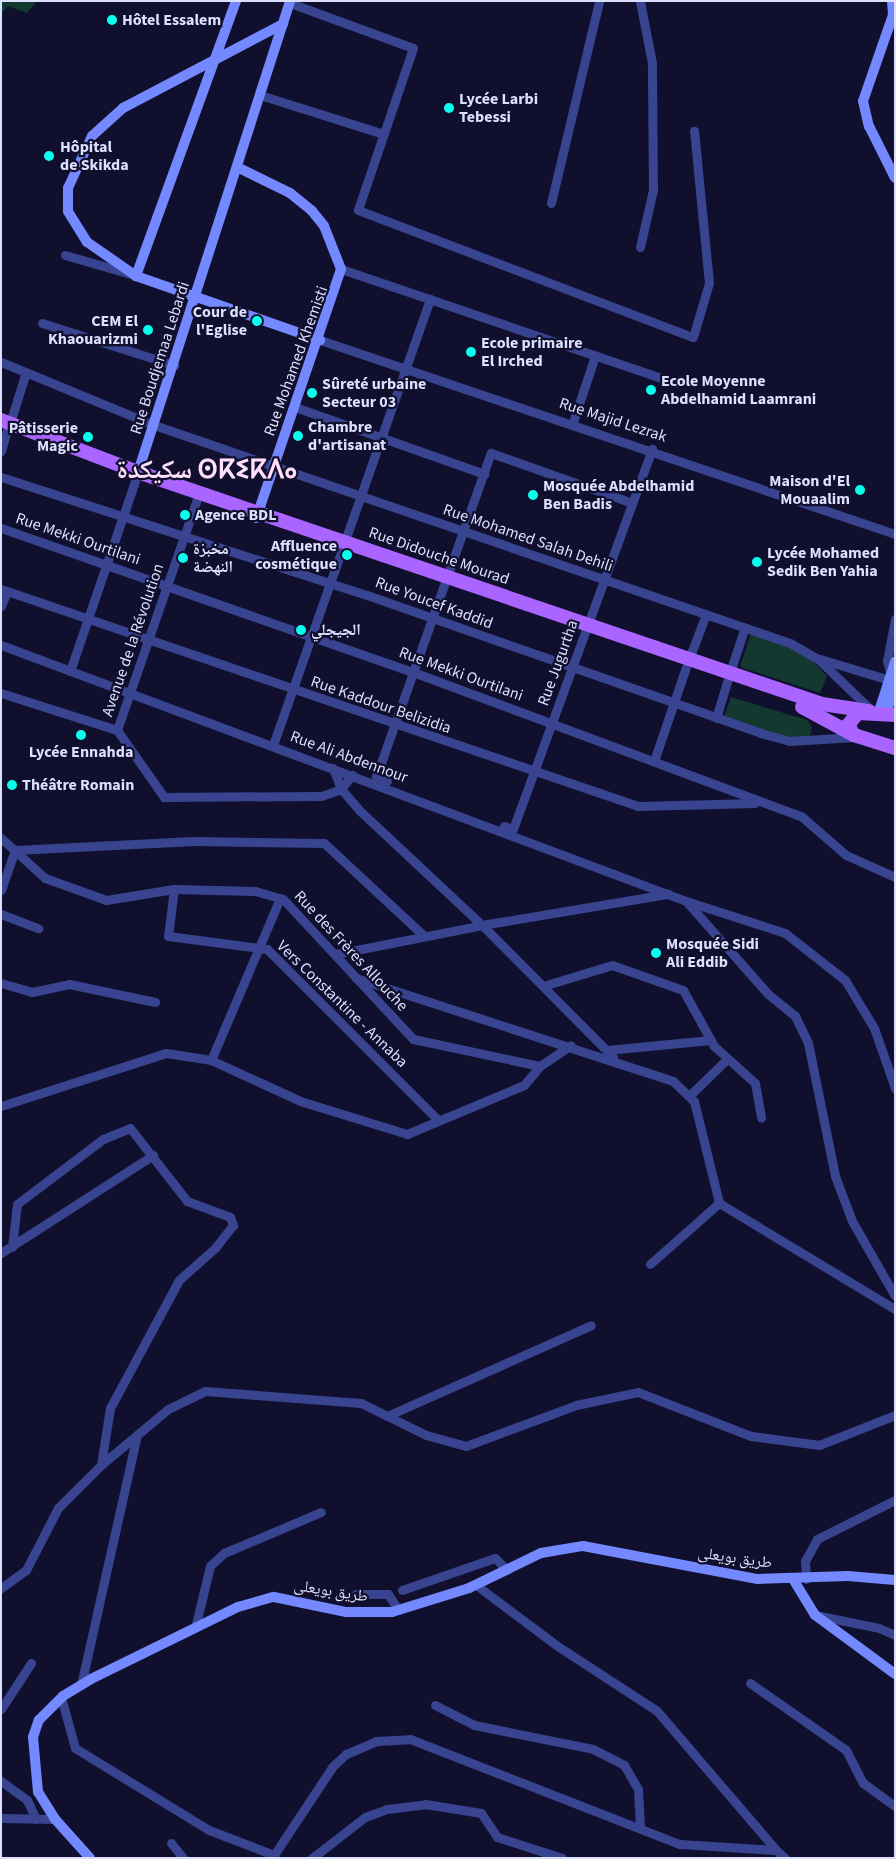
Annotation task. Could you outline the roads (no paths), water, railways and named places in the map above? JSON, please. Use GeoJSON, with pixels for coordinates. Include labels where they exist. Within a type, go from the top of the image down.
{"type":"FeatureCollection","features":[{"type":"Feature","properties":{"kind":"main road"},"geometry":{"type":"LineString","coordinates":[[136,276],[209,65],[236,1]]}},
{"type":"Feature","properties":{"kind":"main road"},"geometry":{"type":"LineString","coordinates":[[892,1],[893,15],[863,101],[869,126],[895,178]]}},
{"type":"Feature","properties":{"kind":"main road","name":"Rue Boudjemaa Lebardi"},"geometry":{"type":"LineString","coordinates":[[137,475],[290,2]]}},
{"type":"Feature","properties":{"kind":"main road"},"geometry":{"type":"LineString","coordinates":[[283,24],[106,121],[92,136],[68,188],[68,211],[87,242],[136,276],[320,340]]}},
{"type":"Feature","properties":{"kind":"main road"},"geometry":{"type":"LineString","coordinates":[[237,167],[290,193],[312,211],[324,226],[341,269]]}},
{"type":"Feature","properties":{"kind":"main road","name":"Rue Mohamed Khemisti"},"geometry":{"type":"LineString","coordinates":[[257,516],[320,340],[341,269]]}},
{"type":"Feature","properties":{"kind":"main road","name":"Rue Didouche Mourad"},"geometry":{"type":"LineString","coordinates":[[5,426],[197,499],[257,516]]}},
{"type":"Feature","properties":{"kind":"main road","name":"Rue Didouche Mourad"},"geometry":{"type":"LineString","coordinates":[[137,475],[728,677],[818,712],[856,736],[895,748]]}},
{"type":"Feature","properties":{"kind":"main road"},"geometry":{"type":"LineString","coordinates":[[856,736],[849,720],[880,712],[892,680],[891,662]]}},
{"type":"Feature","properties":{"kind":"main road","name":"Rue Didouche Mourad"},"geometry":{"type":"LineString","coordinates":[[728,677],[822,704],[880,712]]}},
{"type":"Feature","properties":{"kind":"main road","name":"طريق بويعلى"},"geometry":{"type":"LineString","coordinates":[[90,1858],[54,1819],[38,1792],[32,1737],[39,1720],[62,1697],[81,1685],[238,1607],[274,1598],[346,1612],[398,1610],[476,1585],[541,1553],[583,1546],[758,1580],[848,1576],[895,1580]]}},
{"type":"Feature","properties":{"kind":"main road"},"geometry":{"type":"LineString","coordinates":[[793,1579],[815,1615],[895,1674]]}},
{"type":"Feature","properties":{"kind":"street"},"geometry":{"type":"LineString","coordinates":[[550,203],[599,1]]}},
{"type":"Feature","properties":{"kind":"street"},"geometry":{"type":"LineString","coordinates":[[640,1],[652,63],[653,190],[640,247]]}},
{"type":"Feature","properties":{"kind":"street"},"geometry":{"type":"LineString","coordinates":[[290,2],[413,48],[358,210],[693,337],[709,283],[694,131]]}},
{"type":"Feature","properties":{"kind":"street"},"geometry":{"type":"LineString","coordinates":[[260,95],[384,134]]}},
{"type":"Feature","properties":{"kind":"street"},"geometry":{"type":"LineString","coordinates":[[65,256],[136,276]]}},
{"type":"Feature","properties":{"kind":"street"},"geometry":{"type":"LineString","coordinates":[[341,269],[676,382]]}},
{"type":"Feature","properties":{"kind":"street"},"geometry":{"type":"LineString","coordinates":[[273,746],[430,299]]}},
{"type":"Feature","properties":{"kind":"street"},"geometry":{"type":"LineString","coordinates":[[42,323],[174,365]]}},
{"type":"Feature","properties":{"kind":"street","name":"Rue Majid Lezrak"},"geometry":{"type":"LineString","coordinates":[[320,340],[406,370],[572,422],[895,534]]}},
{"type":"Feature","properties":{"kind":"street"},"geometry":{"type":"LineString","coordinates":[[572,422],[595,356]]}},
{"type":"Feature","properties":{"kind":"street","name":"Rue Mohamed Salah Dehili"},"geometry":{"type":"LineString","coordinates":[[1,362],[154,425],[805,649],[880,712]]}},
{"type":"Feature","properties":{"kind":"street"},"geometry":{"type":"LineString","coordinates":[[1,451],[5,426],[26,372]]}},
{"type":"Feature","properties":{"kind":"street"},"geometry":{"type":"LineString","coordinates":[[295,407],[484,474]]}},
{"type":"Feature","properties":{"kind":"street","name":"Rue Jugurtha"},"geometry":{"type":"LineString","coordinates":[[456,812],[463,809],[513,829],[652,449]]}},
{"type":"Feature","properties":{"kind":"street"},"geometry":{"type":"LineString","coordinates":[[444,807],[440,800],[376,777],[491,453],[632,502]]}},
{"type":"Feature","properties":{"kind":"street","name":"Rue Boudjemaa Lebardi"},"geometry":{"type":"LineString","coordinates":[[70,671],[137,475]]}},
{"type":"Feature","properties":{"kind":"street","name":"Rue Youcef Kaddid"},"geometry":{"type":"LineString","coordinates":[[1,477],[184,537],[330,582],[572,668],[789,742],[856,736]]}},
{"type":"Feature","properties":{"kind":"street","name":"Avenue de la Révolution"},"geometry":{"type":"LineString","coordinates":[[3,695],[58,708],[117,730],[150,641],[197,499]]}},
{"type":"Feature","properties":{"kind":"street","name":"Rue Mekki Ourtilani"},"geometry":{"type":"LineString","coordinates":[[1,528],[413,672],[654,761],[760,803],[801,816],[846,855],[895,877]]}},
{"type":"Feature","properties":{"kind":"street"},"geometry":{"type":"LineString","coordinates":[[1,606],[4,590]]}},
{"type":"Feature","properties":{"kind":"street","name":"Rue Kaddour Belizidia"},"geometry":{"type":"LineString","coordinates":[[4,590],[86,621],[150,641],[394,726],[638,806],[760,803]]}},
{"type":"Feature","properties":{"kind":"street"},"geometry":{"type":"LineString","coordinates":[[654,761],[706,614]]}},
{"type":"Feature","properties":{"kind":"street"},"geometry":{"type":"LineString","coordinates":[[875,676],[891,662],[895,619]]}},
{"type":"Feature","properties":{"kind":"street"},"geometry":{"type":"LineString","coordinates":[[716,718],[745,627]]}},
{"type":"Feature","properties":{"kind":"street","name":"Rue Ali Abdennour"},"geometry":{"type":"LineString","coordinates":[[1,645],[444,807],[686,901],[785,933],[845,980],[874,1028],[894,1083]]}},
{"type":"Feature","properties":{"kind":"street"},"geometry":{"type":"LineString","coordinates":[[818,659],[892,680]]}},
{"type":"Feature","properties":{"kind":"street"},"geometry":{"type":"LineString","coordinates":[[117,730],[164,797],[321,796],[341,789],[352,774]]}},
{"type":"Feature","properties":{"kind":"street"},"geometry":{"type":"LineString","coordinates":[[333,768],[341,789],[392,843],[482,925],[615,1059]]}},
{"type":"Feature","properties":{"kind":"street","name":"Rue des Frères Allouche"},"geometry":{"type":"LineString","coordinates":[[1,838],[45,878],[106,900],[174,889],[254,891],[280,898],[336,954],[413,1039],[540,1066]]}},
{"type":"Feature","properties":{"kind":"street"},"geometry":{"type":"LineString","coordinates":[[1,890],[15,850],[194,840],[324,843],[424,934]]}},
{"type":"Feature","properties":{"kind":"street","name":"Vers Constantine - Annaba"},"geometry":{"type":"LineString","coordinates":[[174,889],[168,936],[267,949],[438,1120]]}},
{"type":"Feature","properties":{"kind":"street"},"geometry":{"type":"LineString","coordinates":[[336,954],[424,934],[668,894]]}},
{"type":"Feature","properties":{"kind":"street"},"geometry":{"type":"LineString","coordinates":[[211,1060],[280,898]]}},
{"type":"Feature","properties":{"kind":"street"},"geometry":{"type":"LineString","coordinates":[[686,901],[768,994],[795,1016],[808,1042],[835,1176],[852,1221],[895,1296]]}},
{"type":"Feature","properties":{"kind":"street"},"geometry":{"type":"LineString","coordinates":[[1,914],[38,928]]}},
{"type":"Feature","properties":{"kind":"street"},"geometry":{"type":"LineString","coordinates":[[544,986],[612,965],[683,990],[711,1040],[726,1060],[755,1083],[762,1117]]}},
{"type":"Feature","properties":{"kind":"street"},"geometry":{"type":"LineString","coordinates":[[356,978],[615,1059],[672,1080],[694,1101],[719,1203],[895,1309]]}},
{"type":"Feature","properties":{"kind":"street"},"geometry":{"type":"LineString","coordinates":[[1,984],[32,992],[69,984],[155,1002]]}},
{"type":"Feature","properties":{"kind":"street"},"geometry":{"type":"LineString","coordinates":[[607,1050],[711,1040]]}},
{"type":"Feature","properties":{"kind":"street"},"geometry":{"type":"LineString","coordinates":[[1,1106],[166,1053],[211,1060],[300,1101],[407,1134],[524,1085],[540,1066],[571,1045]]}},
{"type":"Feature","properties":{"kind":"street"},"geometry":{"type":"LineString","coordinates":[[689,1096],[726,1060]]}},
{"type":"Feature","properties":{"kind":"street"},"geometry":{"type":"LineString","coordinates":[[12,1247],[17,1204],[103,1139],[130,1128],[153,1155],[187,1201],[230,1216],[233,1225],[179,1280],[110,1408],[101,1465]]}},
{"type":"Feature","properties":{"kind":"street"},"geometry":{"type":"LineString","coordinates":[[1,1253],[153,1155]]}},
{"type":"Feature","properties":{"kind":"street"},"geometry":{"type":"LineString","coordinates":[[650,1264],[719,1203]]}},
{"type":"Feature","properties":{"kind":"street"},"geometry":{"type":"LineString","coordinates":[[387,1416],[592,1325]]}},
{"type":"Feature","properties":{"kind":"street"},"geometry":{"type":"LineString","coordinates":[[1,1588],[26,1570],[58,1508],[101,1465],[168,1409],[205,1391],[361,1403],[426,1435],[466,1446],[576,1405],[638,1392],[751,1436],[819,1445],[895,1414]]}},
{"type":"Feature","properties":{"kind":"street"},"geometry":{"type":"LineString","coordinates":[[81,1685],[137,1434]]}},
{"type":"Feature","properties":{"kind":"street"},"geometry":{"type":"LineString","coordinates":[[806,1578],[805,1561],[817,1539],[895,1500]]}},
{"type":"Feature","properties":{"kind":"street"},"geometry":{"type":"LineString","coordinates":[[195,1628],[210,1566],[224,1553],[321,1512]]}},
{"type":"Feature","properties":{"kind":"street"},"geometry":{"type":"LineString","coordinates":[[402,1590],[495,1558],[507,1570]]}},
{"type":"Feature","properties":{"kind":"street"},"geometry":{"type":"LineString","coordinates":[[476,1585],[559,1648],[657,1711],[776,1850],[785,1858]]}},
{"type":"Feature","properties":{"kind":"street"},"geometry":{"type":"LineString","coordinates":[[356,1594],[388,1594],[398,1610]]}},
{"type":"Feature","properties":{"kind":"street"},"geometry":{"type":"LineString","coordinates":[[815,1615],[895,1635]]}},
{"type":"Feature","properties":{"kind":"street"},"geometry":{"type":"LineString","coordinates":[[1,1708],[31,1663]]}},
{"type":"Feature","properties":{"kind":"street"},"geometry":{"type":"LineString","coordinates":[[750,1683],[846,1750],[863,1783],[895,1806]]}},
{"type":"Feature","properties":{"kind":"street"},"geometry":{"type":"LineString","coordinates":[[62,1697],[75,1748],[209,1830],[273,1856],[333,1766],[346,1754],[376,1741],[418,1742],[680,1844],[776,1850]]}},
{"type":"Feature","properties":{"kind":"street"},"geometry":{"type":"LineString","coordinates":[[435,1705],[474,1725],[593,1749],[624,1765],[638,1789],[640,1828]]}},
{"type":"Feature","properties":{"kind":"street"},"geometry":{"type":"LineString","coordinates":[[1,1781],[27,1800],[36,1819]]}},
{"type":"Feature","properties":{"kind":"street"},"geometry":{"type":"LineString","coordinates":[[312,1858],[365,1817],[387,1809],[425,1804],[481,1813],[497,1837],[562,1858]]}},
{"type":"Feature","properties":{"kind":"street"},"geometry":{"type":"LineString","coordinates":[[1,1818],[54,1819]]}},
{"type":"Feature","properties":{"kind":"street"},"geometry":{"type":"LineString","coordinates":[[170,1843],[184,1858]]}},
{"type":"Feature","properties":{"kind":"place","name":"Hôtel Essalem"},"geometry":{"type":"Point","coordinates":[112,20]}},
{"type":"Feature","properties":{"kind":"place","name":"Lycée Larbi Tebessi"},"geometry":{"type":"Point","coordinates":[449,108]}},
{"type":"Feature","properties":{"kind":"place","name":"Hôpital de Skikda"},"geometry":{"type":"Point","coordinates":[49,156]}},
{"type":"Feature","properties":{"kind":"place","name":"Cour de l'Eglise"},"geometry":{"type":"Point","coordinates":[257,321]}},
{"type":"Feature","properties":{"kind":"place","name":"CEM El Khaouarizmi"},"geometry":{"type":"Point","coordinates":[148,330]}},
{"type":"Feature","properties":{"kind":"place","name":"Ecole primaire El Irched"},"geometry":{"type":"Point","coordinates":[471,352]}},
{"type":"Feature","properties":{"kind":"place","name":"Ecole Moyenne Abdelhamid Laamrani"},"geometry":{"type":"Point","coordinates":[651,390]}},
{"type":"Feature","properties":{"kind":"place","name":"Sûreté urbaine Secteur 03"},"geometry":{"type":"Point","coordinates":[312,393]}},
{"type":"Feature","properties":{"kind":"place","name":"Chambre d'artisanat"},"geometry":{"type":"Point","coordinates":[298,436]}},
{"type":"Feature","properties":{"kind":"place","name":"Pâtisserie Magic"},"geometry":{"type":"Point","coordinates":[88,437]}},
{"type":"Feature","properties":{"kind":"place","name":"Maison d'El Mouaalim"},"geometry":{"type":"Point","coordinates":[860,490]}},
{"type":"Feature","properties":{"kind":"place","name":"Mosquée Abdelhamid Ben Badis"},"geometry":{"type":"Point","coordinates":[533,495]}},
{"type":"Feature","properties":{"kind":"place","name":"Agence BDL"},"geometry":{"type":"Point","coordinates":[185,515]}},
{"type":"Feature","properties":{"kind":"place","name":"Affluence cosmétique"},"geometry":{"type":"Point","coordinates":[347,555]}},
{"type":"Feature","properties":{"kind":"place","name":"مخبزة النهضة"},"geometry":{"type":"Point","coordinates":[183,558]}},
{"type":"Feature","properties":{"kind":"place","name":"Lycée Mohamed Sedik Ben Yahia"},"geometry":{"type":"Point","coordinates":[757,562]}},
{"type":"Feature","properties":{"kind":"place","name":"الجيجلي"},"geometry":{"type":"Point","coordinates":[301,630]}},
{"type":"Feature","properties":{"kind":"place","name":"Lycée Ennahda"},"geometry":{"type":"Point","coordinates":[81,735]}},
{"type":"Feature","properties":{"kind":"place","name":"Théâtre Romain"},"geometry":{"type":"Point","coordinates":[12,785]}},
{"type":"Feature","properties":{"kind":"place","name":"Mosquée Sidi Ali Eddib"},"geometry":{"type":"Point","coordinates":[656,953]}},
{"type":"Feature","properties":{"kind":"district","name":"سكيكدة ⵙⴽⵉⴽⴷⴰ"},"geometry":{"type":"Point","coordinates":[207,470]}}]}
